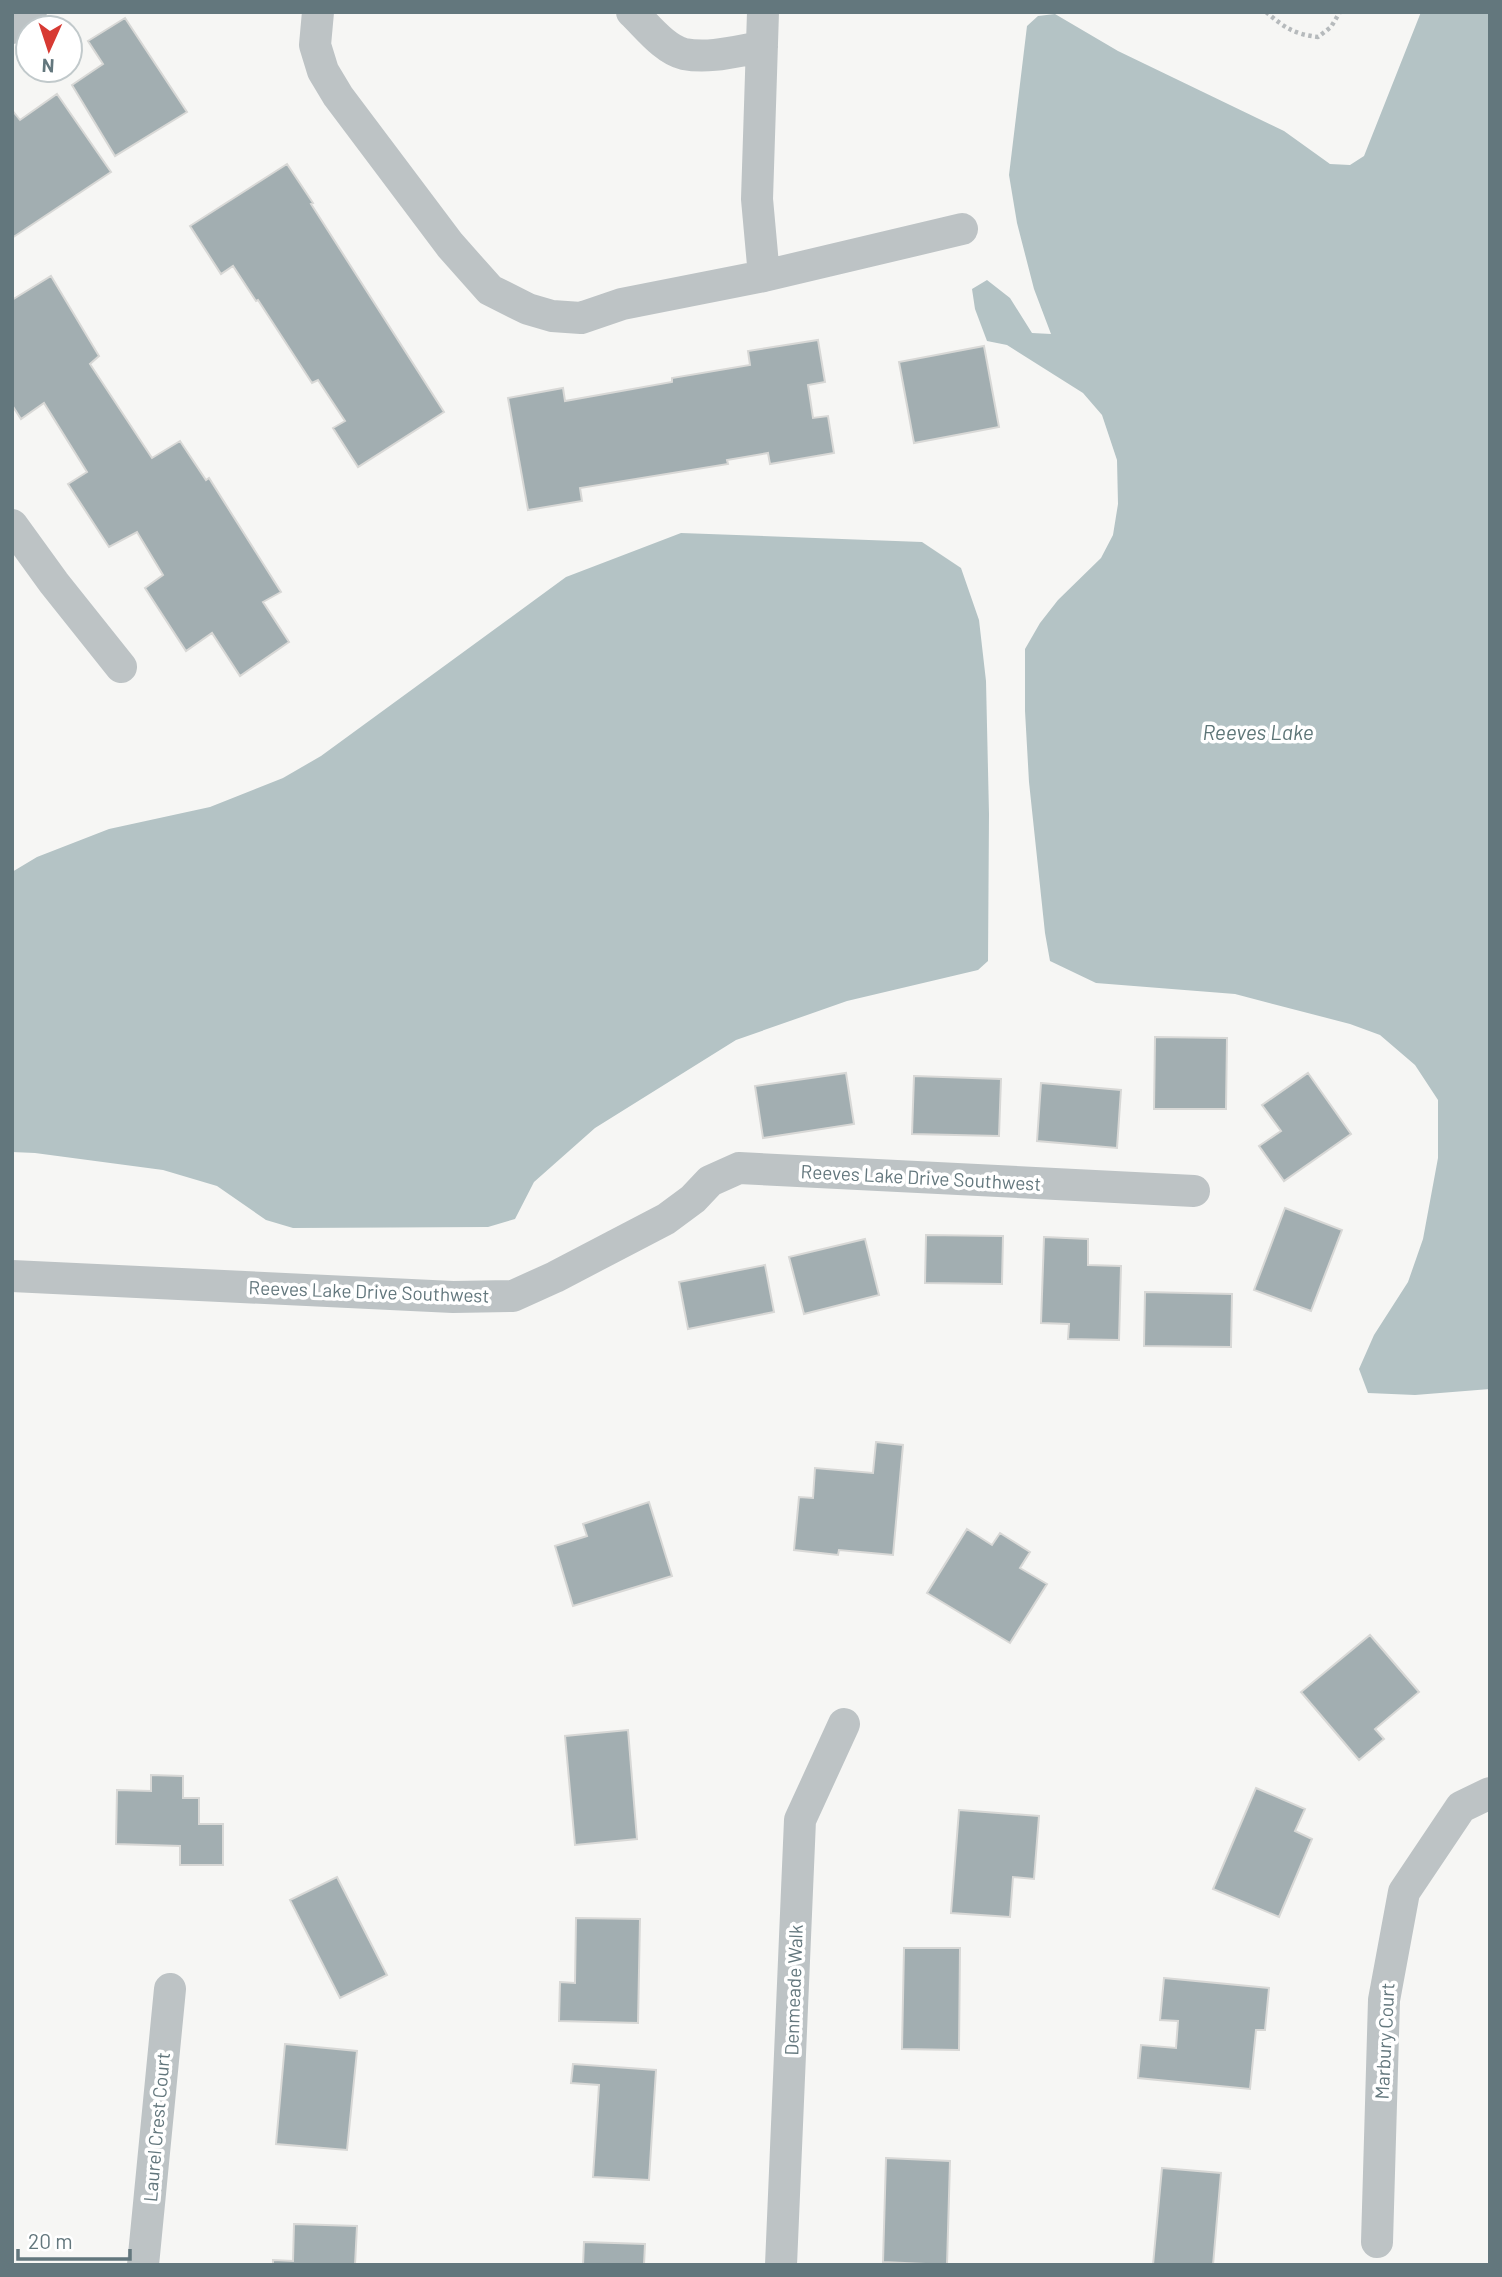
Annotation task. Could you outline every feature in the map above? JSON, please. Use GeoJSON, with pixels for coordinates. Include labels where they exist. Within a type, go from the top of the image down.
{"type":"FeatureCollection","features":[{"type":"Feature","properties":{"kind":"street"},"geometry":{"type":"LineString","coordinates":[[12,28],[31,12]]}},
{"type":"Feature","properties":{"kind":"street"},"geometry":{"type":"LineString","coordinates":[[318,12],[315,45],[323,71],[338,96],[450,245],[490,289],[528,309],[552,316],[581,318],[622,304],[764,276],[962,229]]}},
{"type":"Feature","properties":{"kind":"street"},"geometry":{"type":"LineString","coordinates":[[632,12],[659,39],[682,53],[710,55],[762,47]]}},
{"type":"Feature","properties":{"kind":"street"},"geometry":{"type":"LineString","coordinates":[[763,12],[757,199],[764,276]]}},
{"type":"Feature","properties":{"kind":"street"},"geometry":{"type":"LineString","coordinates":[[12,525],[121,667]]}},
{"type":"Feature","properties":{"kind":"street","name":"Reeves Lake Drive Southwest"},"geometry":{"type":"LineString","coordinates":[[12,1276],[453,1297],[513,1296],[666,1219],[693,1199],[710,1181],[739,1168],[1194,1191]]}},
{"type":"Feature","properties":{"kind":"street","name":"Denmeade Walk"},"geometry":{"type":"LineString","coordinates":[[781,2265],[800,1820],[844,1724]]}},
{"type":"Feature","properties":{"kind":"street","name":"Marbury Court"},"geometry":{"type":"LineString","coordinates":[[1377,2242],[1384,2000],[1404,1892],[1461,1807],[1490,1794]]}},
{"type":"Feature","properties":{"kind":"street","name":"Laurel Crest Court"},"geometry":{"type":"LineString","coordinates":[[143,2265],[170,1989]]}},
{"type":"Feature","properties":{"kind":"path"},"geometry":{"type":"LineString","coordinates":[[1266,12],[1284,27],[1300,35],[1318,37],[1331,27],[1340,12]]}},
{"type":"Feature","properties":{"kind":"water","name":"Reeves Lake"},"geometry":{"type":"Polygon","coordinates":[[[1421,12],[1490,12],[1490,1389],[1415,1395],[1368,1393],[1359,1369],[1374,1335],[1408,1282],[1423,1239],[1438,1158],[1438,1100],[1415,1065],[1380,1035],[1350,1024],[1235,994],[1096,983],[1050,961],[1029,782],[1025,649],[1058,600],[1101,558],[1113,535],[1118,504],[1117,460],[1102,415],[1083,393],[1007,345],[987,341],[975,309],[972,289],[987,280],[1010,298],[1032,333],[1051,334],[1034,289],[1017,223],[1009,175],[1027,26],[1038,16],[1055,14],[1118,51],[1284,131],[1330,164],[1350,165],[1364,156],[1421,12]]]}},
{"type":"Feature","properties":{"kind":"water"},"geometry":{"type":"Polygon","coordinates":[[[681,533],[922,542],[961,568],[979,620],[986,681],[988,961],[978,970],[847,1001],[736,1040],[595,1128],[534,1182],[515,1219],[488,1227],[293,1228],[266,1220],[217,1186],[163,1170],[12,1152],[12,872],[37,857],[109,829],[210,807],[283,778],[321,756],[566,577],[681,533]]]}},
{"type":"Feature","properties":{"kind":"building"},"geometry":{"type":"Polygon","coordinates":[[[125,18],[187,112],[115,156],[72,85],[84,84],[84,77],[103,64],[88,41],[125,18]]]}},
{"type":"Feature","properties":{"kind":"building"},"geometry":{"type":"Polygon","coordinates":[[[57,94],[111,172],[12,238],[12,110],[20,120],[57,94]]]}},
{"type":"Feature","properties":{"kind":"building"},"geometry":{"type":"Polygon","coordinates":[[[287,164],[444,412],[358,467],[333,428],[345,421],[318,380],[312,383],[233,266],[221,274],[190,226],[287,164]]]}},
{"type":"Feature","properties":{"kind":"building"},"geometry":{"type":"Polygon","coordinates":[[[51,276],[99,356],[90,364],[152,458],[180,441],[206,480],[209,478],[281,592],[263,602],[289,642],[240,676],[212,633],[186,651],[145,588],[163,575],[137,532],[109,547],[68,484],[87,472],[44,403],[21,419],[12,405],[12,300],[51,276]]]}},
{"type":"Feature","properties":{"kind":"building"},"geometry":{"type":"Polygon","coordinates":[[[818,340],[825,382],[808,385],[813,418],[828,416],[834,453],[770,464],[768,453],[727,460],[728,464],[580,488],[582,501],[528,510],[508,398],[563,388],[565,401],[672,382],[672,378],[750,365],[748,351],[818,340]]]}},
{"type":"Feature","properties":{"kind":"building"},"geometry":{"type":"Polygon","coordinates":[[[984,346],[999,427],[914,443],[899,362],[984,346]]]}},
{"type":"Feature","properties":{"kind":"building"},"geometry":{"type":"Polygon","coordinates":[[[1155,1037],[1227,1038],[1226,1109],[1154,1109],[1155,1037]]]}},
{"type":"Feature","properties":{"kind":"building"},"geometry":{"type":"Polygon","coordinates":[[[846,1073],[854,1124],[763,1138],[755,1086],[846,1073]]]}},
{"type":"Feature","properties":{"kind":"building"},"geometry":{"type":"Polygon","coordinates":[[[1308,1073],[1351,1134],[1284,1181],[1259,1146],[1281,1131],[1262,1105],[1308,1073]]]}},
{"type":"Feature","properties":{"kind":"building"},"geometry":{"type":"Polygon","coordinates":[[[914,1076],[1001,1079],[999,1136],[912,1134],[914,1076]]]}},
{"type":"Feature","properties":{"kind":"building"},"geometry":{"type":"Polygon","coordinates":[[[1041,1083],[1121,1090],[1117,1148],[1037,1141],[1041,1083]]]}},
{"type":"Feature","properties":{"kind":"building"},"geometry":{"type":"Polygon","coordinates":[[[1285,1208],[1342,1230],[1311,1311],[1254,1290],[1285,1208]]]}},
{"type":"Feature","properties":{"kind":"building"},"geometry":{"type":"Polygon","coordinates":[[[926,1235],[1003,1236],[1002,1284],[925,1283],[926,1235]]]}},
{"type":"Feature","properties":{"kind":"building"},"geometry":{"type":"Polygon","coordinates":[[[1044,1237],[1088,1239],[1088,1265],[1121,1266],[1119,1340],[1068,1339],[1069,1324],[1041,1323],[1044,1237]]]}},
{"type":"Feature","properties":{"kind":"building"},"geometry":{"type":"Polygon","coordinates":[[[865,1239],[879,1295],[804,1314],[789,1257],[865,1239]]]}},
{"type":"Feature","properties":{"kind":"building"},"geometry":{"type":"Polygon","coordinates":[[[765,1265],[774,1312],[688,1329],[679,1282],[765,1265]]]}},
{"type":"Feature","properties":{"kind":"building"},"geometry":{"type":"Polygon","coordinates":[[[1145,1292],[1232,1294],[1231,1347],[1144,1346],[1145,1292]]]}},
{"type":"Feature","properties":{"kind":"building"},"geometry":{"type":"Polygon","coordinates":[[[876,1442],[903,1445],[893,1555],[839,1550],[838,1555],[794,1550],[799,1497],[813,1498],[815,1468],[873,1473],[876,1442]]]}},
{"type":"Feature","properties":{"kind":"building"},"geometry":{"type":"Polygon","coordinates":[[[649,1502],[672,1576],[573,1606],[555,1546],[587,1536],[583,1524],[649,1502]]]}},
{"type":"Feature","properties":{"kind":"building"},"geometry":{"type":"Polygon","coordinates":[[[967,1529],[992,1545],[1000,1533],[1030,1552],[1020,1568],[1047,1584],[1010,1643],[927,1593],[967,1529]]]}},
{"type":"Feature","properties":{"kind":"building"},"geometry":{"type":"Polygon","coordinates":[[[1370,1635],[1419,1692],[1375,1729],[1384,1739],[1359,1760],[1301,1692],[1370,1635]]]}},
{"type":"Feature","properties":{"kind":"building"},"geometry":{"type":"Polygon","coordinates":[[[628,1730],[637,1839],[575,1845],[565,1736],[628,1730]]]}},
{"type":"Feature","properties":{"kind":"building"},"geometry":{"type":"Polygon","coordinates":[[[151,1775],[183,1776],[183,1798],[199,1798],[199,1824],[223,1824],[223,1865],[180,1865],[180,1846],[116,1844],[117,1790],[151,1791],[151,1775]]]}},
{"type":"Feature","properties":{"kind":"building"},"geometry":{"type":"Polygon","coordinates":[[[1256,1788],[1305,1809],[1295,1831],[1312,1839],[1279,1917],[1213,1889],[1256,1788]]]}},
{"type":"Feature","properties":{"kind":"building"},"geometry":{"type":"Polygon","coordinates":[[[959,1810],[1039,1816],[1034,1879],[1013,1877],[1010,1917],[951,1913],[959,1810]]]}},
{"type":"Feature","properties":{"kind":"building"},"geometry":{"type":"Polygon","coordinates":[[[337,1877],[387,1975],[340,1998],[290,1900],[337,1877]]]}},
{"type":"Feature","properties":{"kind":"building"},"geometry":{"type":"Polygon","coordinates":[[[576,1918],[640,1919],[638,2023],[559,2021],[560,1982],[575,1983],[576,1918]]]}},
{"type":"Feature","properties":{"kind":"building"},"geometry":{"type":"Polygon","coordinates":[[[904,1948],[960,1948],[959,2050],[902,2049],[904,1948]]]}},
{"type":"Feature","properties":{"kind":"building"},"geometry":{"type":"Polygon","coordinates":[[[1164,1978],[1269,1988],[1265,2030],[1256,2030],[1250,2089],[1138,2078],[1141,2045],[1176,2048],[1178,2021],[1160,2020],[1164,1978]]]}},
{"type":"Feature","properties":{"kind":"building"},"geometry":{"type":"Polygon","coordinates":[[[285,2044],[357,2051],[347,2150],[276,2144],[285,2044]]]}},
{"type":"Feature","properties":{"kind":"building"},"geometry":{"type":"Polygon","coordinates":[[[573,2064],[656,2070],[649,2180],[593,2177],[599,2085],[571,2083],[573,2064]]]}},
{"type":"Feature","properties":{"kind":"building"},"geometry":{"type":"Polygon","coordinates":[[[886,2158],[950,2161],[947,2265],[883,2262],[886,2158]]]}},
{"type":"Feature","properties":{"kind":"building"},"geometry":{"type":"Polygon","coordinates":[[[1162,2168],[1221,2173],[1213,2265],[1153,2265],[1162,2168]]]}},
{"type":"Feature","properties":{"kind":"building"},"geometry":{"type":"Polygon","coordinates":[[[294,2224],[357,2226],[355,2265],[273,2265],[273,2260],[293,2261],[294,2224]]]}},
{"type":"Feature","properties":{"kind":"building"},"geometry":{"type":"Polygon","coordinates":[[[584,2242],[645,2244],[644,2265],[583,2265],[584,2242]]]}}]}
